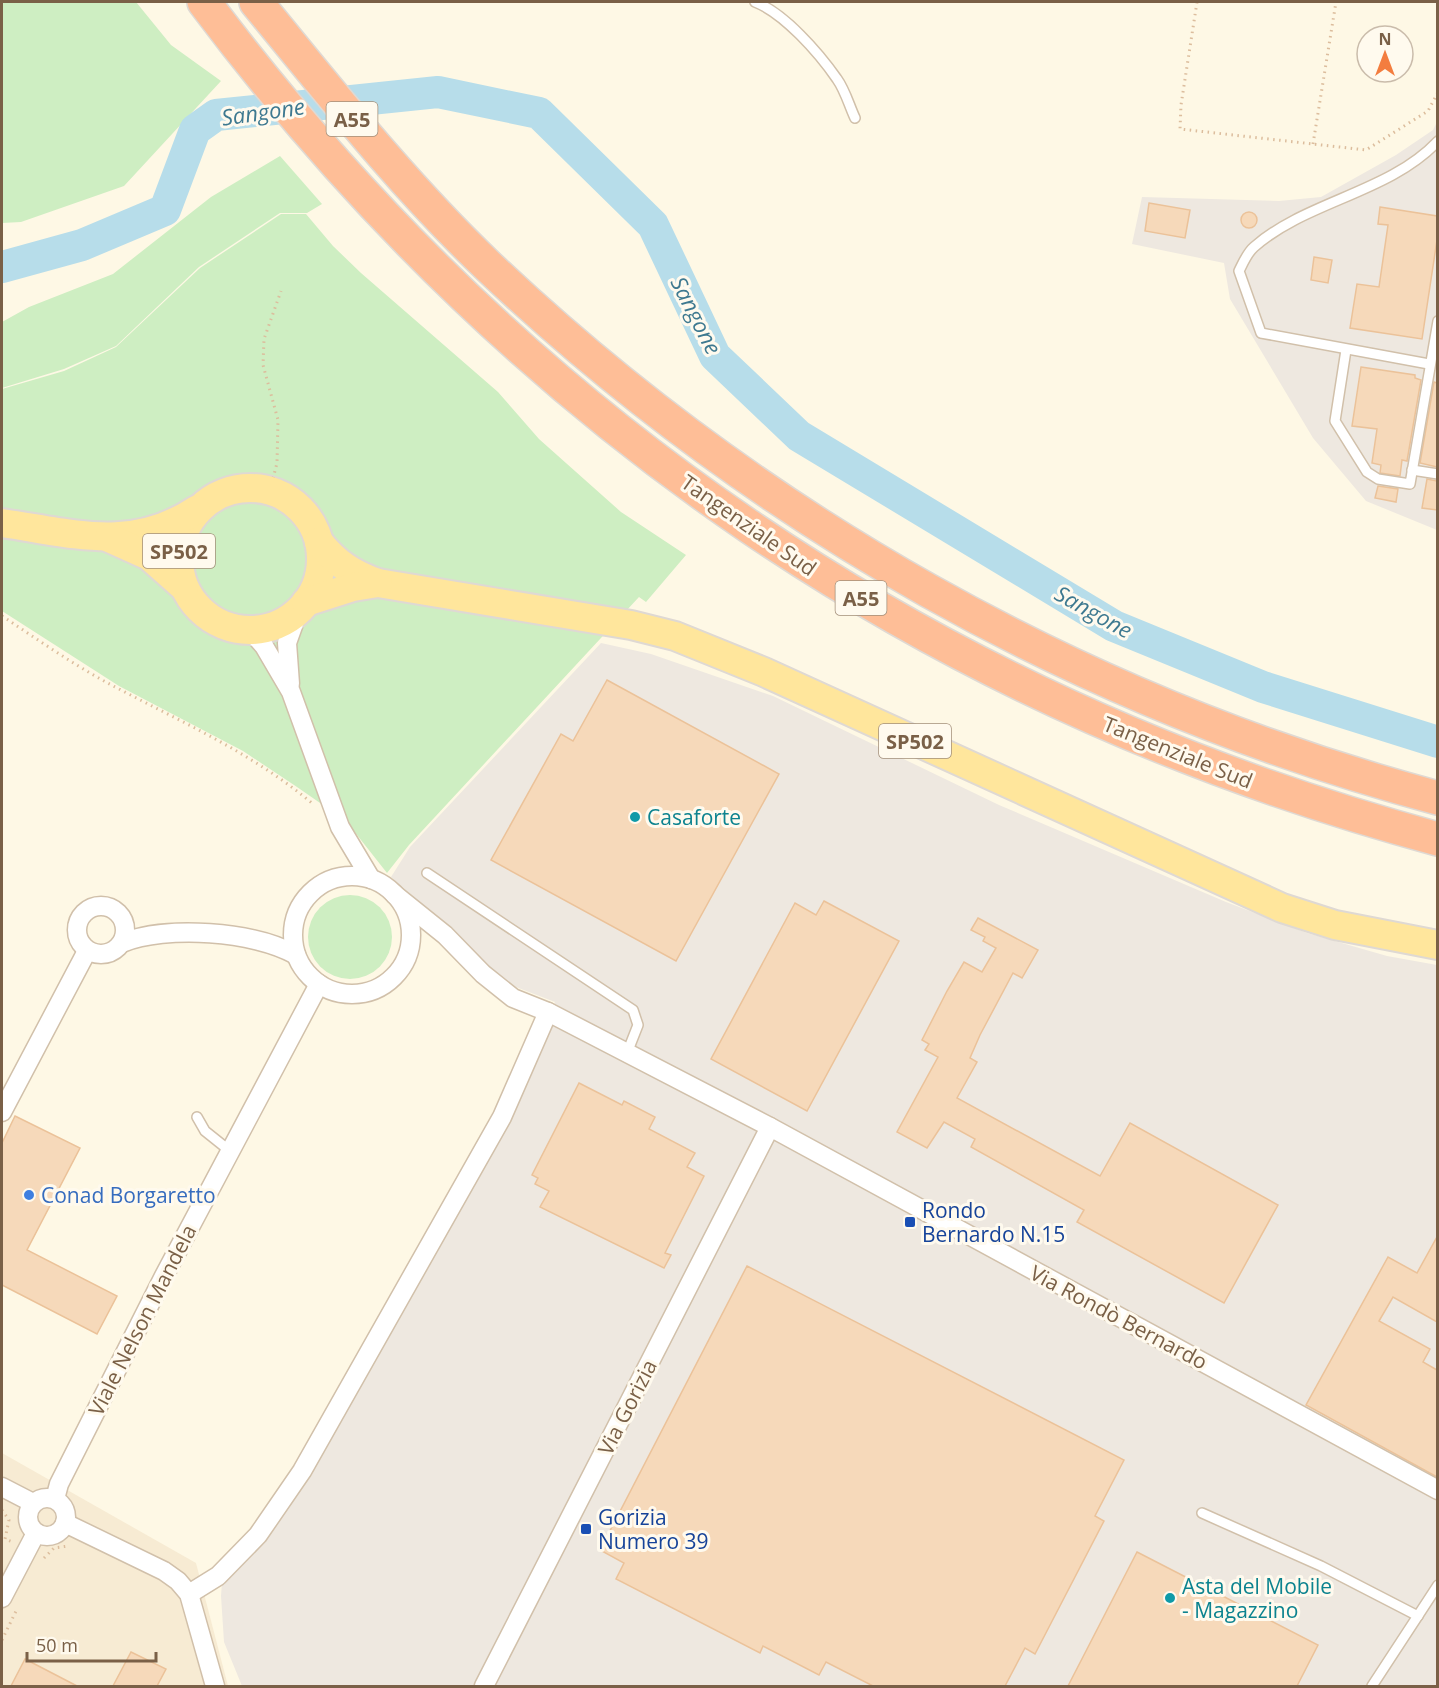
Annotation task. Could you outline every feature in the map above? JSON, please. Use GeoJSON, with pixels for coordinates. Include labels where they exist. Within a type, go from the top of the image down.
{"type":"FeatureCollection","features":[{"type":"Feature","properties":{"kind":"highway","name":"Tangenziale Sud"},"geometry":{"type":"LineString","coordinates":[[204,2],[374,206],[448,281],[539,366],[635,444],[717,506],[832,582],[938,642],[1035,692],[1242,779],[1315,804],[1437,838]]}},
{"type":"Feature","properties":{"kind":"highway","name":"Tangenziale Sud"},"geometry":{"type":"LineString","coordinates":[[256,2],[388,161],[485,263],[567,338],[665,418],[826,532],[897,574],[1027,644],[1150,700],[1319,764],[1437,798]]}},
{"type":"Feature","properties":{"kind":"main road","name":"SP502"},"geometry":{"type":"LineString","coordinates":[[2,524],[107,537],[132,536],[157,531],[180,521],[215,496],[233,489],[270,490],[287,498],[301,509],[312,524],[319,542],[321,567],[316,586],[302,607],[284,622],[250,630],[230,627],[210,619],[190,599],[179,570],[182,536],[189,520],[200,507]]}},
{"type":"Feature","properties":{"kind":"main road","name":"SP502"},"geometry":{"type":"LineString","coordinates":[[107,537],[149,556],[184,587]]}},
{"type":"Feature","properties":{"kind":"main road","name":"SP502"},"geometry":{"type":"LineString","coordinates":[[319,542],[336,562],[356,575],[378,583],[631,625],[675,636],[775,676],[1282,908],[1335,925],[1437,945]]}},
{"type":"Feature","properties":{"kind":"main road","name":"SP502"},"geometry":{"type":"LineString","coordinates":[[302,607],[353,587],[378,583]]}},
{"type":"Feature","properties":{"kind":"street"},"geometry":{"type":"LineString","coordinates":[[291,692],[287,643],[302,607]]}},
{"type":"Feature","properties":{"kind":"street"},"geometry":{"type":"LineString","coordinates":[[250,630],[264,646],[291,692],[340,827],[371,879]]}},
{"type":"Feature","properties":{"kind":"street"},"geometry":{"type":"LineString","coordinates":[[349,876],[371,879],[394,894],[409,918],[411,932],[409,950],[402,968],[389,982],[364,993],[336,992],[319,984],[305,971],[296,955],[293,937],[295,919],[303,902],[315,889],[331,880],[349,876]]}},
{"type":"Feature","properties":{"kind":"street","name":"Via Rondò Bernardo"},"geometry":{"type":"LineString","coordinates":[[394,894],[445,934],[483,974],[513,998],[548,1012],[770,1127],[1437,1490]]}},
{"type":"Feature","properties":{"kind":"street"},"geometry":{"type":"LineString","coordinates":[[122,943],[125,927],[118,913],[103,906],[95,907],[82,915],[76,930],[82,945],[87,951],[95,954],[110,953],[122,943],[155,933],[256,938],[280,946],[296,955]]}},
{"type":"Feature","properties":{"kind":"street"},"geometry":{"type":"LineString","coordinates":[[2,1112],[87,951]]}},
{"type":"Feature","properties":{"kind":"street","name":"Viale Nelson Mandela"},"geometry":{"type":"LineString","coordinates":[[55,1499],[64,1474],[226,1157],[319,984]]}},
{"type":"Feature","properties":{"kind":"street"},"geometry":{"type":"LineString","coordinates":[[189,1594],[218,1576],[258,1535],[302,1470],[502,1117],[548,1012]]}},
{"type":"Feature","properties":{"kind":"street","name":"Via Gorizia"},"geometry":{"type":"LineString","coordinates":[[484,1686],[770,1127]]}},
{"type":"Feature","properties":{"kind":"street"},"geometry":{"type":"LineString","coordinates":[[2,1486],[33,1503]]}},
{"type":"Feature","properties":{"kind":"street"},"geometry":{"type":"LineString","coordinates":[[43,1498],[55,1499],[63,1507],[65,1523],[53,1535],[36,1533],[28,1522],[27,1515],[33,1503],[43,1498]]}},
{"type":"Feature","properties":{"kind":"street"},"geometry":{"type":"LineString","coordinates":[[65,1523],[164,1571],[178,1581],[189,1594],[215,1686]]}},
{"type":"Feature","properties":{"kind":"street"},"geometry":{"type":"LineString","coordinates":[[2,1598],[36,1533]]}},
{"type":"Feature","properties":{"kind":"lane"},"geometry":{"type":"LineString","coordinates":[[755,2],[784,21],[815,51],[838,81],[855,118]]}},
{"type":"Feature","properties":{"kind":"lane"},"geometry":{"type":"LineString","coordinates":[[1430,364],[1261,333],[1239,271],[1252,249],[1273,233],[1380,182],[1437,141]]}},
{"type":"Feature","properties":{"kind":"lane"},"geometry":{"type":"LineString","coordinates":[[1346,350],[1335,421],[1367,472],[1378,479],[1410,484],[1437,321]]}},
{"type":"Feature","properties":{"kind":"lane"},"geometry":{"type":"LineString","coordinates":[[1412,470],[1437,474]]}},
{"type":"Feature","properties":{"kind":"lane"},"geometry":{"type":"LineString","coordinates":[[427,873],[633,1010],[638,1025],[627,1053]]}},
{"type":"Feature","properties":{"kind":"lane"},"geometry":{"type":"LineString","coordinates":[[197,1117],[205,1131],[225,1147],[226,1157]]}},
{"type":"Feature","properties":{"kind":"lane"},"geometry":{"type":"LineString","coordinates":[[1202,1514],[1321,1566],[1418,1616]]}},
{"type":"Feature","properties":{"kind":"lane"},"geometry":{"type":"LineString","coordinates":[[1372,1686],[1437,1585]]}},
{"type":"Feature","properties":{"kind":"path"},"geometry":{"type":"LineString","coordinates":[[1197,2],[1181,105],[1180,129],[1366,150],[1428,111],[1437,92]]}},
{"type":"Feature","properties":{"kind":"path"},"geometry":{"type":"LineString","coordinates":[[1313,144],[1336,2]]}},
{"type":"Feature","properties":{"kind":"path"},"geometry":{"type":"LineString","coordinates":[[270,490],[277,464],[278,420],[263,365],[264,339],[280,291]]}},
{"type":"Feature","properties":{"kind":"path"},"geometry":{"type":"LineString","coordinates":[[2,616],[117,689],[242,753],[295,789],[340,827]]}},
{"type":"Feature","properties":{"kind":"path"},"geometry":{"type":"LineString","coordinates":[[38,1568],[54,1548],[66,1545],[77,1549],[85,1533]]}},
{"type":"Feature","properties":{"kind":"path"},"geometry":{"type":"LineString","coordinates":[[2,1640],[23,1599]]}},
{"type":"Feature","properties":{"kind":"shaded area"},"geometry":{"type":"Polygon","coordinates":[[[1437,122],[1437,530],[1366,501],[1313,438],[1230,299],[1224,263],[1132,244],[1142,197],[1279,201],[1321,197],[1396,155],[1433,130],[1437,122]]]}},
{"type":"Feature","properties":{"kind":"shaded area"},"geometry":{"type":"Polygon","coordinates":[[[601,643],[651,654],[773,696],[999,805],[1226,902],[1307,933],[1387,956],[1437,965],[1437,1686],[242,1686],[224,1642],[222,1582],[249,1549],[507,1119],[555,1002],[516,987],[487,967],[391,877],[410,847],[601,643]]]}},
{"type":"Feature","properties":{"kind":"shaded area"},"geometry":{"type":"Polygon","coordinates":[[[2,1453],[196,1563],[228,1686],[2,1686],[2,1453]]]}},
{"type":"Feature","properties":{"kind":"green space"},"geometry":{"type":"Polygon","coordinates":[[[2,2],[136,2],[171,45],[221,81],[124,186],[21,222],[2,223],[2,2]]]}},
{"type":"Feature","properties":{"kind":"green space"},"geometry":{"type":"Polygon","coordinates":[[[280,156],[322,204],[307,213],[280,213],[199,267],[116,346],[64,369],[2,388],[2,322],[29,307],[113,274],[211,197],[280,156]]]}},
{"type":"Feature","properties":{"kind":"green space"},"geometry":{"type":"Polygon","coordinates":[[[281,214],[306,214],[333,246],[361,273],[498,392],[539,439],[621,512],[686,555],[646,602],[639,597],[409,845],[387,873],[346,821],[297,787],[243,751],[119,686],[2,611],[2,389],[64,371],[116,347],[200,268],[281,214]]]}},
{"type":"Feature","properties":{"kind":"green space"},"geometry":{"type":"Polygon","coordinates":[[[350,895],[366,898],[380,907],[389,921],[392,937],[389,953],[380,967],[366,976],[350,979],[334,976],[320,967],[311,953],[308,937],[311,921],[320,907],[334,898],[350,895]]]}},
{"type":"Feature","properties":{"kind":"building"},"geometry":{"type":"Polygon","coordinates":[[[1149,203],[1190,210],[1185,238],[1145,231],[1149,203]]]}},
{"type":"Feature","properties":{"kind":"building"},"geometry":{"type":"Polygon","coordinates":[[[1380,207],[1437,216],[1437,240],[1422,339],[1350,328],[1357,284],[1379,287],[1388,225],[1378,224],[1380,207]]]}},
{"type":"Feature","properties":{"kind":"building"},"geometry":{"type":"Polygon","coordinates":[[[1249,212],[1257,220],[1249,228],[1241,220],[1249,212]]]}},
{"type":"Feature","properties":{"kind":"building"},"geometry":{"type":"Polygon","coordinates":[[[1314,257],[1332,260],[1328,283],[1311,280],[1314,257]]]}},
{"type":"Feature","properties":{"kind":"building"},"geometry":{"type":"Polygon","coordinates":[[[1361,367],[1415,375],[1415,378],[1421,380],[1407,461],[1402,460],[1400,476],[1380,473],[1381,465],[1372,463],[1377,429],[1352,426],[1361,367]]]}},
{"type":"Feature","properties":{"kind":"building"},"geometry":{"type":"Polygon","coordinates":[[[1434,382],[1437,383],[1437,467],[1420,463],[1434,382]]]}},
{"type":"Feature","properties":{"kind":"building"},"geometry":{"type":"Polygon","coordinates":[[[1427,479],[1437,481],[1437,510],[1422,508],[1427,479]]]}},
{"type":"Feature","properties":{"kind":"building"},"geometry":{"type":"Polygon","coordinates":[[[1378,486],[1398,489],[1396,502],[1375,498],[1378,486]]]}},
{"type":"Feature","properties":{"kind":"building","name":"Casaforte"},"geometry":{"type":"Polygon","coordinates":[[[607,680],[779,774],[676,961],[491,860],[561,734],[573,741],[607,680]]]}},
{"type":"Feature","properties":{"kind":"building"},"geometry":{"type":"Polygon","coordinates":[[[824,901],[899,941],[807,1111],[711,1059],[795,903],[816,915],[824,901]]]}},
{"type":"Feature","properties":{"kind":"building"},"geometry":{"type":"Polygon","coordinates":[[[978,918],[1038,950],[1022,978],[1013,973],[980,1035],[970,1058],[977,1062],[957,1098],[1100,1176],[1130,1123],[1278,1205],[1224,1303],[1077,1222],[1084,1210],[971,1147],[975,1139],[944,1122],[927,1148],[897,1132],[938,1057],[925,1050],[929,1044],[922,1040],[947,991],[964,962],[982,972],[996,948],[983,941],[985,937],[971,930],[978,918]]]}},
{"type":"Feature","properties":{"kind":"building"},"geometry":{"type":"Polygon","coordinates":[[[579,1083],[622,1105],[624,1101],[655,1117],[649,1129],[695,1153],[687,1167],[704,1176],[665,1253],[671,1255],[664,1268],[540,1207],[549,1191],[535,1184],[538,1178],[532,1175],[579,1083]]]}},
{"type":"Feature","properties":{"kind":"building"},"geometry":{"type":"Polygon","coordinates":[[[15,1116],[80,1148],[27,1250],[117,1296],[97,1334],[2,1285],[2,1143],[15,1116]]]}},
{"type":"Feature","properties":{"kind":"building"},"geometry":{"type":"Polygon","coordinates":[[[1437,1237],[1437,1322],[1393,1297],[1379,1321],[1430,1349],[1423,1362],[1437,1370],[1437,1477],[1306,1405],[1388,1257],[1417,1273],[1437,1237]]]}},
{"type":"Feature","properties":{"kind":"building"},"geometry":{"type":"Polygon","coordinates":[[[747,1266],[1124,1460],[1095,1516],[1104,1521],[1035,1654],[1025,1648],[1005,1686],[873,1686],[826,1662],[819,1675],[763,1646],[760,1653],[616,1579],[624,1563],[600,1550],[747,1266]]]}},
{"type":"Feature","properties":{"kind":"building","name":"Asta del Mobile - Magazzino"},"geometry":{"type":"Polygon","coordinates":[[[1137,1552],[1318,1645],[1297,1686],[1068,1686],[1137,1552]]]}},
{"type":"Feature","properties":{"kind":"building"},"geometry":{"type":"Polygon","coordinates":[[[131,1652],[166,1669],[157,1686],[113,1686],[131,1652]]]}},
{"type":"Feature","properties":{"kind":"building"},"geometry":{"type":"Polygon","coordinates":[[[25,1659],[77,1686],[11,1686],[25,1659]]]}},
{"type":"Feature","properties":{"kind":"waterway","name":"Sangone"},"geometry":{"type":"LineString","coordinates":[[2,267],[82,245],[165,210],[195,130],[216,115],[438,92],[539,113],[653,225],[715,356],[799,436],[1114,626],[1263,687],[1438,742]]}},
{"type":"Feature","properties":{"kind":"place","name":"Casaforte"},"geometry":{"type":"Point","coordinates":[635,817]}},
{"type":"Feature","properties":{"kind":"place","name":"Conad Borgaretto"},"geometry":{"type":"Point","coordinates":[29,1195]}},
{"type":"Feature","properties":{"kind":"place","name":"Rondo Bernardo N.15"},"geometry":{"type":"Point","coordinates":[910,1222]}},
{"type":"Feature","properties":{"kind":"place","name":"Gorizia Numero 39"},"geometry":{"type":"Point","coordinates":[586,1529]}},
{"type":"Feature","properties":{"kind":"place","name":"Asta del Mobile - Magazzino"},"geometry":{"type":"Point","coordinates":[1170,1598]}}]}
